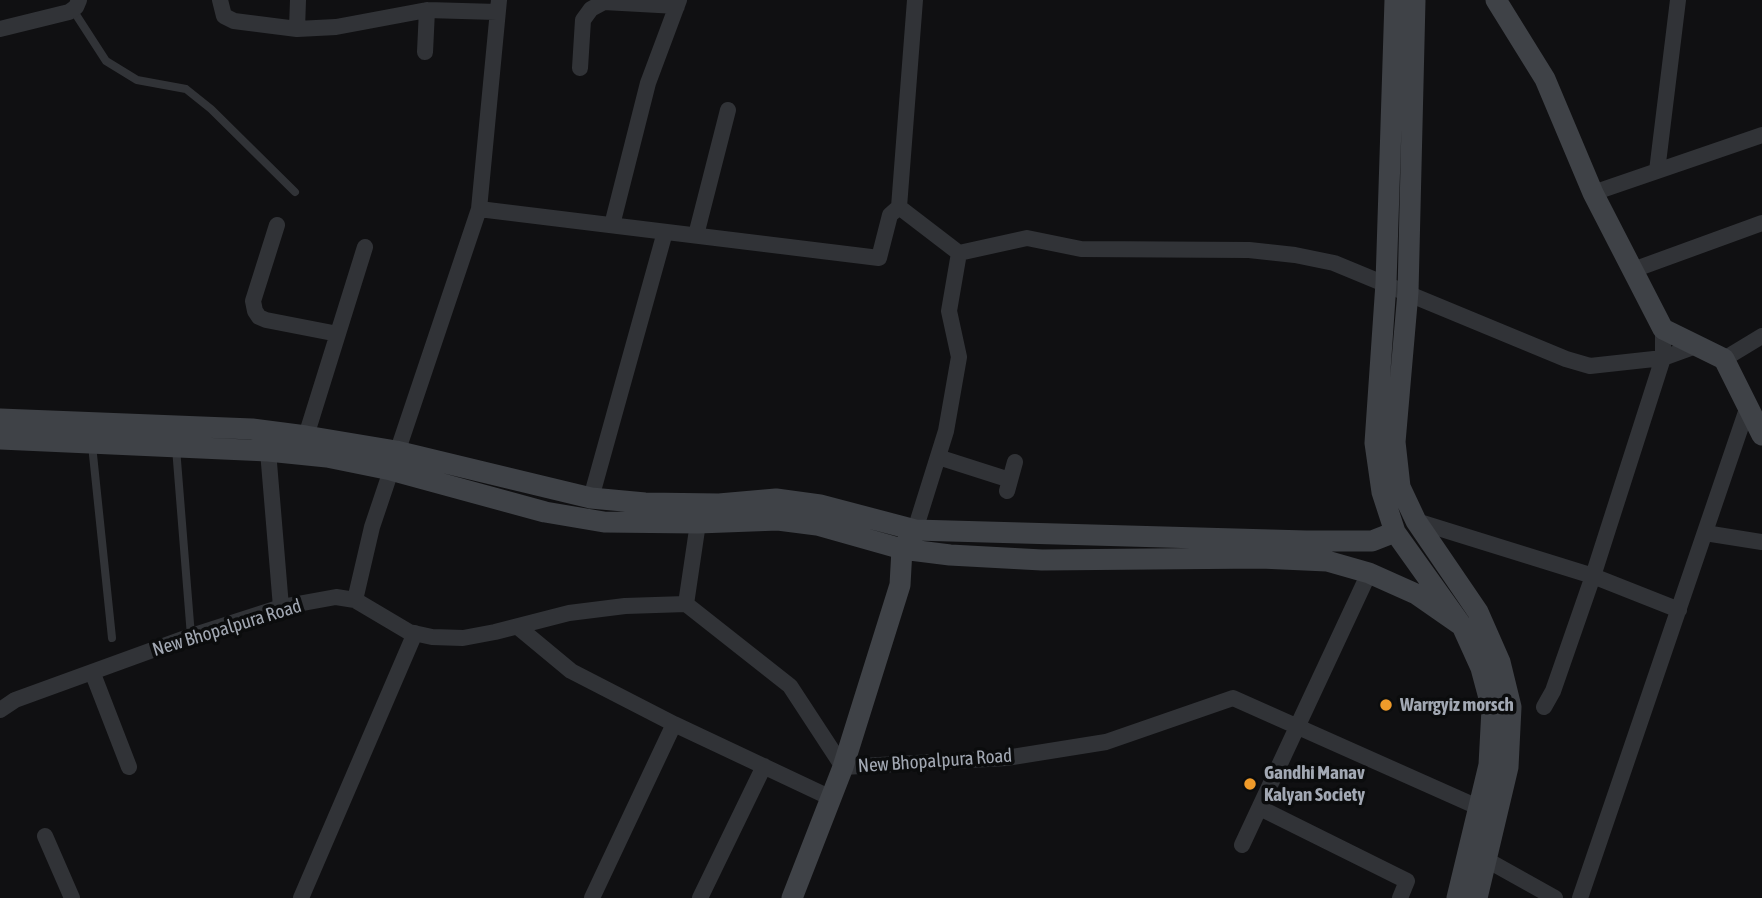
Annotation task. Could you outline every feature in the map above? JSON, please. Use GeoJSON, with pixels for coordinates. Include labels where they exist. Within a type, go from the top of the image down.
{"type":"FeatureCollection","features":[{"type":"Feature","properties":{"kind":"street"},"geometry":{"type":"LineString","coordinates":[[220,0],[224,16],[234,21],[297,29],[337,27],[427,10],[498,6],[479,209],[372,527],[355,600]]}},
{"type":"Feature","properties":{"kind":"street"},"geometry":{"type":"LineString","coordinates":[[297,29],[298,0]]}},
{"type":"Feature","properties":{"kind":"street"},"geometry":{"type":"LineString","coordinates":[[479,209],[879,258],[890,215],[898,207],[915,0]]}},
{"type":"Feature","properties":{"kind":"street"},"geometry":{"type":"LineString","coordinates":[[1395,0],[1386,283],[1375,443],[1382,492],[1395,532],[1462,626],[1481,668],[1492,709],[1489,765],[1480,808],[1477,898]]}},
{"type":"Feature","properties":{"kind":"street"},"geometry":{"type":"LineString","coordinates":[[1415,0],[1408,292],[1395,442],[1400,487],[1416,521],[1478,612],[1500,662],[1511,707],[1508,767],[1478,855],[1457,898]]}},
{"type":"Feature","properties":{"kind":"street"},"geometry":{"type":"LineString","coordinates":[[1496,0],[1545,79],[1593,193],[1663,329],[1664,358],[1593,576],[1545,707]]}},
{"type":"Feature","properties":{"kind":"street"},"geometry":{"type":"LineString","coordinates":[[1657,171],[1678,0]]}},
{"type":"Feature","properties":{"kind":"street"},"geometry":{"type":"LineString","coordinates":[[580,68],[583,20],[591,9],[604,2],[678,3],[648,83],[612,225]]}},
{"type":"Feature","properties":{"kind":"street"},"geometry":{"type":"LineString","coordinates":[[0,29],[76,5]]}},
{"type":"Feature","properties":{"kind":"street"},"geometry":{"type":"LineString","coordinates":[[425,52],[427,10]]}},
{"type":"Feature","properties":{"kind":"street"},"geometry":{"type":"LineString","coordinates":[[696,234],[728,110]]}},
{"type":"Feature","properties":{"kind":"street"},"geometry":{"type":"LineString","coordinates":[[1593,193],[1761,131]]}},
{"type":"Feature","properties":{"kind":"street"},"geometry":{"type":"LineString","coordinates":[[898,207],[958,253],[1027,239],[1080,248],[1250,250],[1334,263],[1566,359],[1590,366],[1664,358],[1696,346]]}},
{"type":"Feature","properties":{"kind":"street"},"geometry":{"type":"LineString","coordinates":[[1633,270],[1762,223]]}},
{"type":"Feature","properties":{"kind":"street"},"geometry":{"type":"LineString","coordinates":[[277,225],[253,301],[255,311],[259,317],[266,320],[338,334]]}},
{"type":"Feature","properties":{"kind":"street"},"geometry":{"type":"LineString","coordinates":[[591,498],[664,232]]}},
{"type":"Feature","properties":{"kind":"street"},"geometry":{"type":"LineString","coordinates":[[306,436],[365,247]]}},
{"type":"Feature","properties":{"kind":"street"},"geometry":{"type":"LineString","coordinates":[[792,898],[843,767],[900,585],[902,549],[915,530],[946,431],[959,357],[949,311],[958,253]]}},
{"type":"Feature","properties":{"kind":"street"},"geometry":{"type":"LineString","coordinates":[[1663,329],[1724,359],[1762,435]]}},
{"type":"Feature","properties":{"kind":"street"},"geometry":{"type":"LineString","coordinates":[[1724,359],[1762,336]]}},
{"type":"Feature","properties":{"kind":"street"},"geometry":{"type":"LineString","coordinates":[[1580,898],[1748,407]]}},
{"type":"Feature","properties":{"kind":"street"},"geometry":{"type":"LineString","coordinates":[[0,419],[252,429],[306,436],[557,514],[604,522],[791,521],[817,525],[902,549],[950,555],[1042,559],[1314,560],[1369,573],[1416,594],[1462,626]]}},
{"type":"Feature","properties":{"kind":"street"},"geometry":{"type":"LineString","coordinates":[[0,439],[268,451],[393,461],[591,498],[645,503],[719,504],[776,499],[820,505],[915,530],[1306,541],[1372,541],[1395,532]]}},
{"type":"Feature","properties":{"kind":"street"},"geometry":{"type":"LineString","coordinates":[[268,451],[281,607]]}},
{"type":"Feature","properties":{"kind":"street"},"geometry":{"type":"LineString","coordinates":[[938,457],[1009,485],[1015,462]]}},
{"type":"Feature","properties":{"kind":"street"},"geometry":{"type":"LineString","coordinates":[[1416,521],[1593,576],[1679,610]]}},
{"type":"Feature","properties":{"kind":"street"},"geometry":{"type":"LineString","coordinates":[[686,604],[698,523]]}},
{"type":"Feature","properties":{"kind":"street"},"geometry":{"type":"LineString","coordinates":[[1705,533],[1762,542]]}},
{"type":"Feature","properties":{"kind":"street"},"geometry":{"type":"LineString","coordinates":[[1242,845],[1369,573]]}},
{"type":"Feature","properties":{"kind":"street","name":"New Bhopalpura Road"},"geometry":{"type":"LineString","coordinates":[[0,710],[15,700],[93,674],[191,636],[281,607],[336,597],[355,600],[415,633],[432,638],[463,638],[569,613],[625,606],[686,604],[790,686],[843,767],[1006,758],[1106,742],[1233,698],[1480,808]]}},
{"type":"Feature","properties":{"kind":"street"},"geometry":{"type":"LineString","coordinates":[[518,626],[571,671],[674,724],[831,798]]}},
{"type":"Feature","properties":{"kind":"street"},"geometry":{"type":"LineString","coordinates":[[301,898],[415,633]]}},
{"type":"Feature","properties":{"kind":"street"},"geometry":{"type":"LineString","coordinates":[[93,674],[129,767]]}},
{"type":"Feature","properties":{"kind":"street"},"geometry":{"type":"LineString","coordinates":[[592,898],[674,724]]}},
{"type":"Feature","properties":{"kind":"street"},"geometry":{"type":"LineString","coordinates":[[700,898],[764,766]]}},
{"type":"Feature","properties":{"kind":"street"},"geometry":{"type":"LineString","coordinates":[[1260,808],[1407,881],[1400,898]]}},
{"type":"Feature","properties":{"kind":"street"},"geometry":{"type":"LineString","coordinates":[[46,835],[72,898]]}},
{"type":"Feature","properties":{"kind":"street"},"geometry":{"type":"LineString","coordinates":[[1478,855],[1555,898]]}},
{"type":"Feature","properties":{"kind":"lane"},"geometry":{"type":"LineString","coordinates":[[76,5],[106,61],[137,80],[186,89],[211,108],[295,192]]}},
{"type":"Feature","properties":{"kind":"lane"},"geometry":{"type":"LineString","coordinates":[[92,445],[112,638]]}},
{"type":"Feature","properties":{"kind":"lane"},"geometry":{"type":"LineString","coordinates":[[176,448],[191,636]]}},
{"type":"Feature","properties":{"kind":"place","name":"Warrgyiz morsch"},"geometry":{"type":"Point","coordinates":[1386,705]}},
{"type":"Feature","properties":{"kind":"place","name":"Gandhi Manav Kalyan Society"},"geometry":{"type":"Point","coordinates":[1250,784]}}]}
